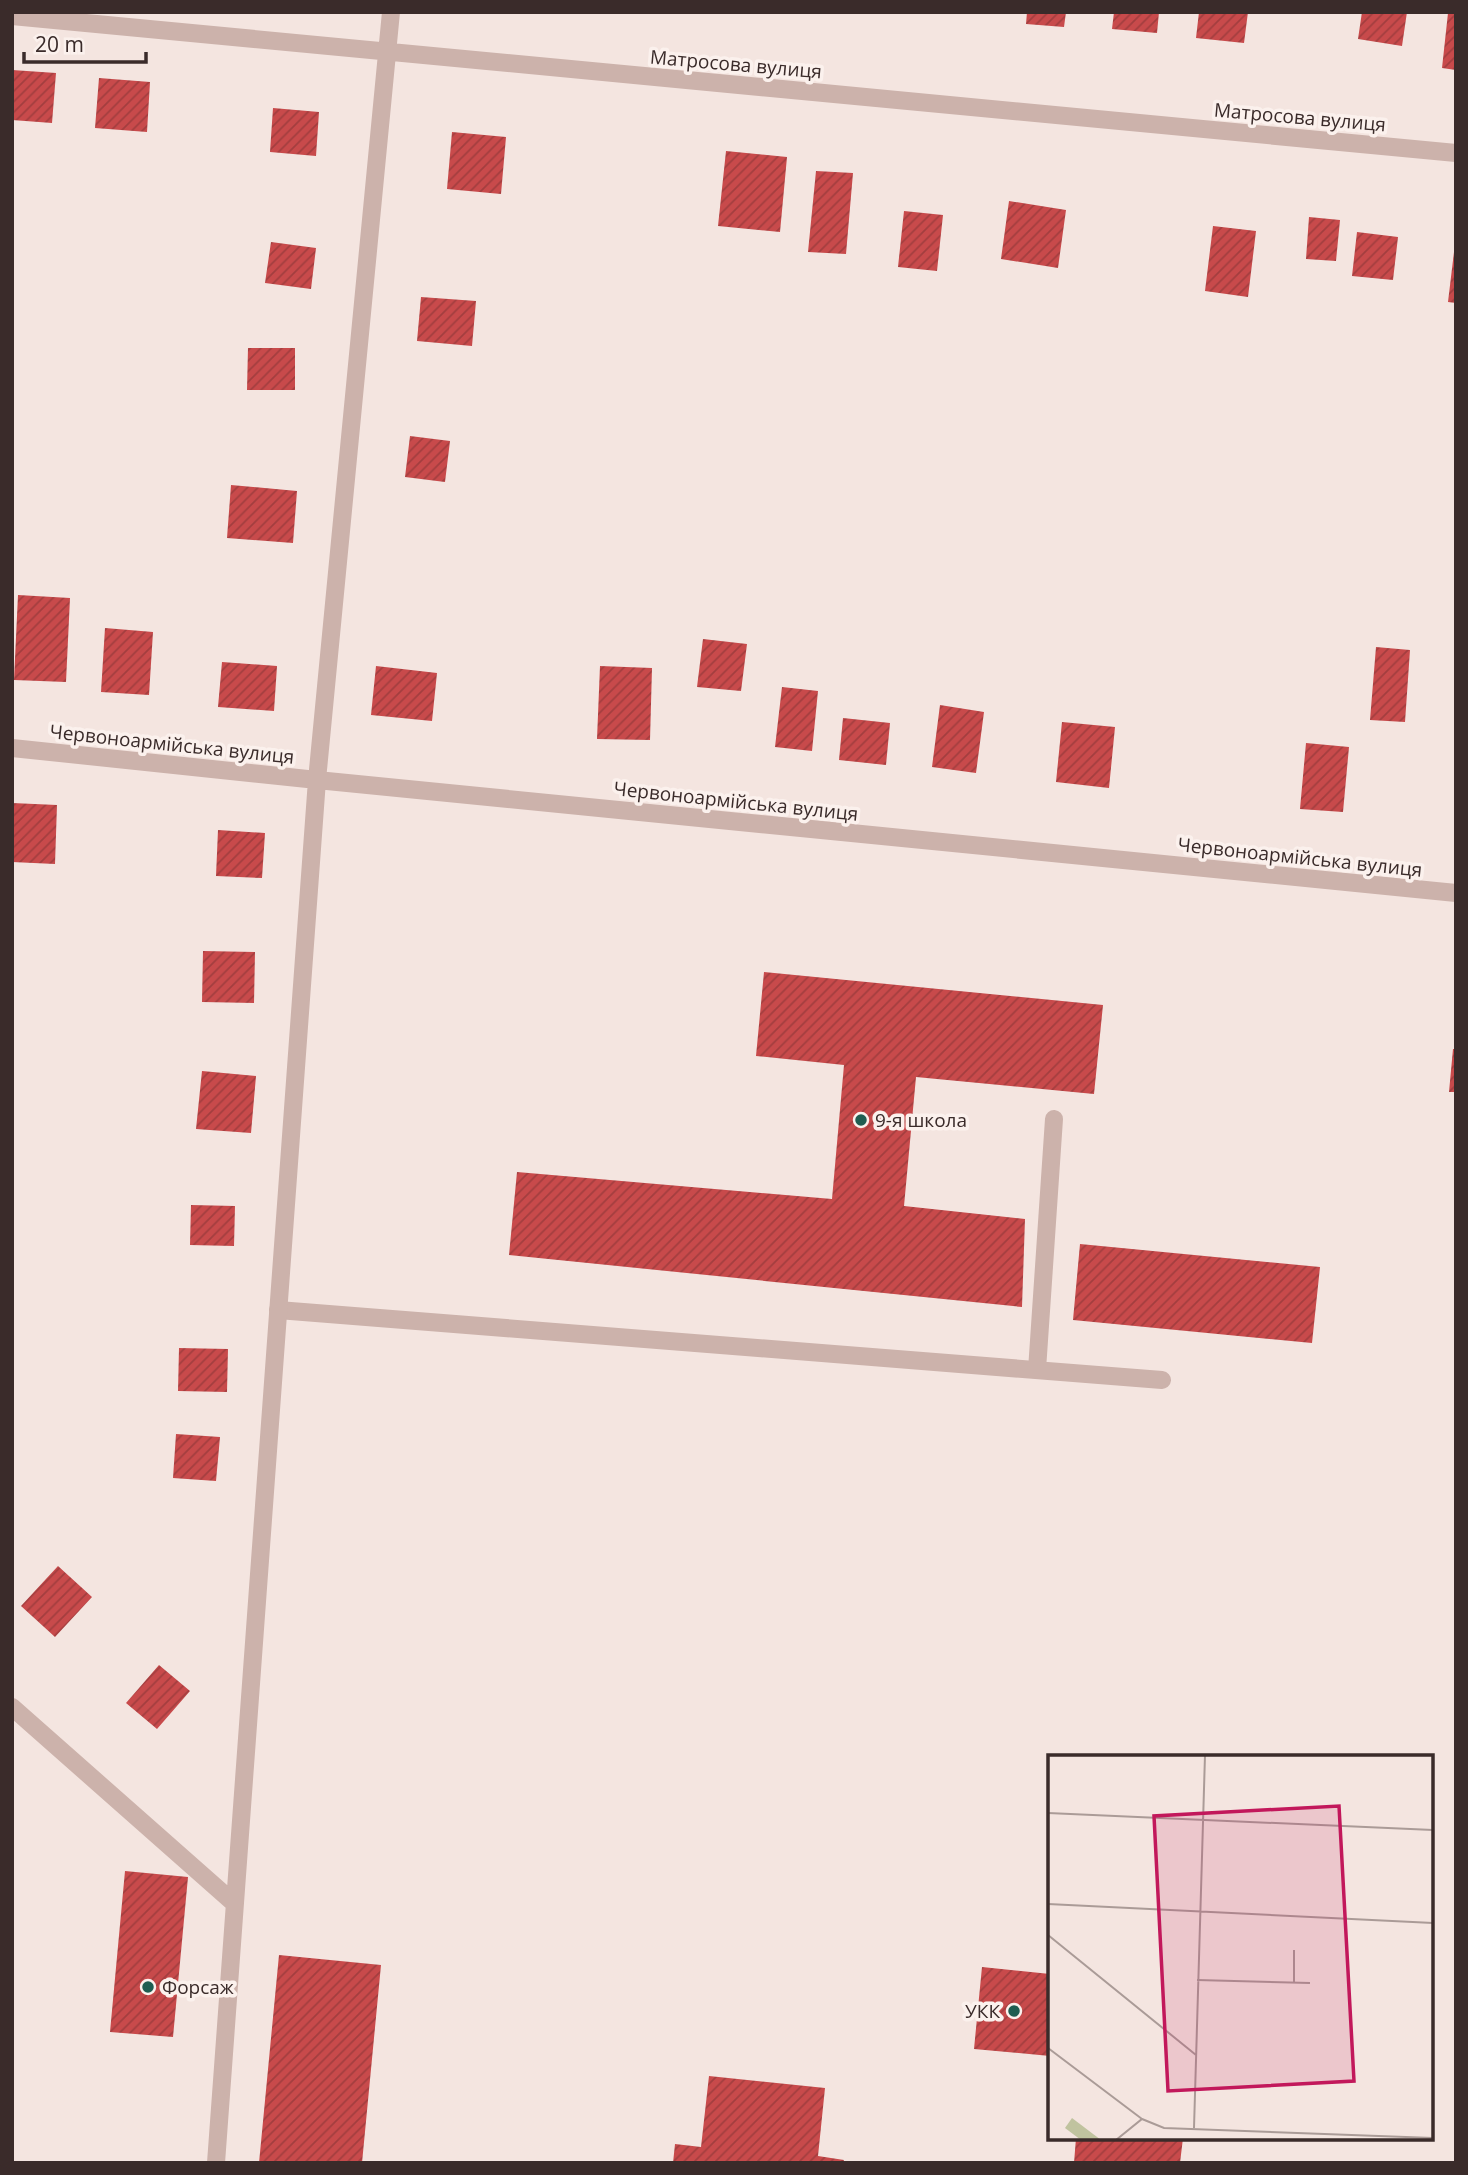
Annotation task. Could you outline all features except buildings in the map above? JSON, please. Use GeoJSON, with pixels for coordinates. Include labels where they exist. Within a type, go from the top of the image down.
{"type":"FeatureCollection","features":[{"type":"Feature","properties":{"kind":"street"},"geometry":{"type":"LineString","coordinates":[[216,2163],[317,780],[390,12]]}},
{"type":"Feature","properties":{"kind":"street","name":"Матросова вулиця"},"geometry":{"type":"LineString","coordinates":[[12,16],[1456,153]]}},
{"type":"Feature","properties":{"kind":"street","name":"Червоноармійська вулиця"},"geometry":{"type":"LineString","coordinates":[[12,748],[1456,893]]}},
{"type":"Feature","properties":{"kind":"street"},"geometry":{"type":"LineString","coordinates":[[1037,1370],[1054,1119]]}},
{"type":"Feature","properties":{"kind":"street"},"geometry":{"type":"LineString","coordinates":[[278,1310],[1162,1380]]}},
{"type":"Feature","properties":{"kind":"street"},"geometry":{"type":"LineString","coordinates":[[12,1707],[235,1904]]}},
{"type":"Feature","properties":{"kind":"place","name":"9-я школа"},"geometry":{"type":"Point","coordinates":[861,1120]}},
{"type":"Feature","properties":{"kind":"place","name":"Форсаж"},"geometry":{"type":"Point","coordinates":[148,1987]}},
{"type":"Feature","properties":{"kind":"place","name":"УКК"},"geometry":{"type":"Point","coordinates":[1014,2011]}}]}
